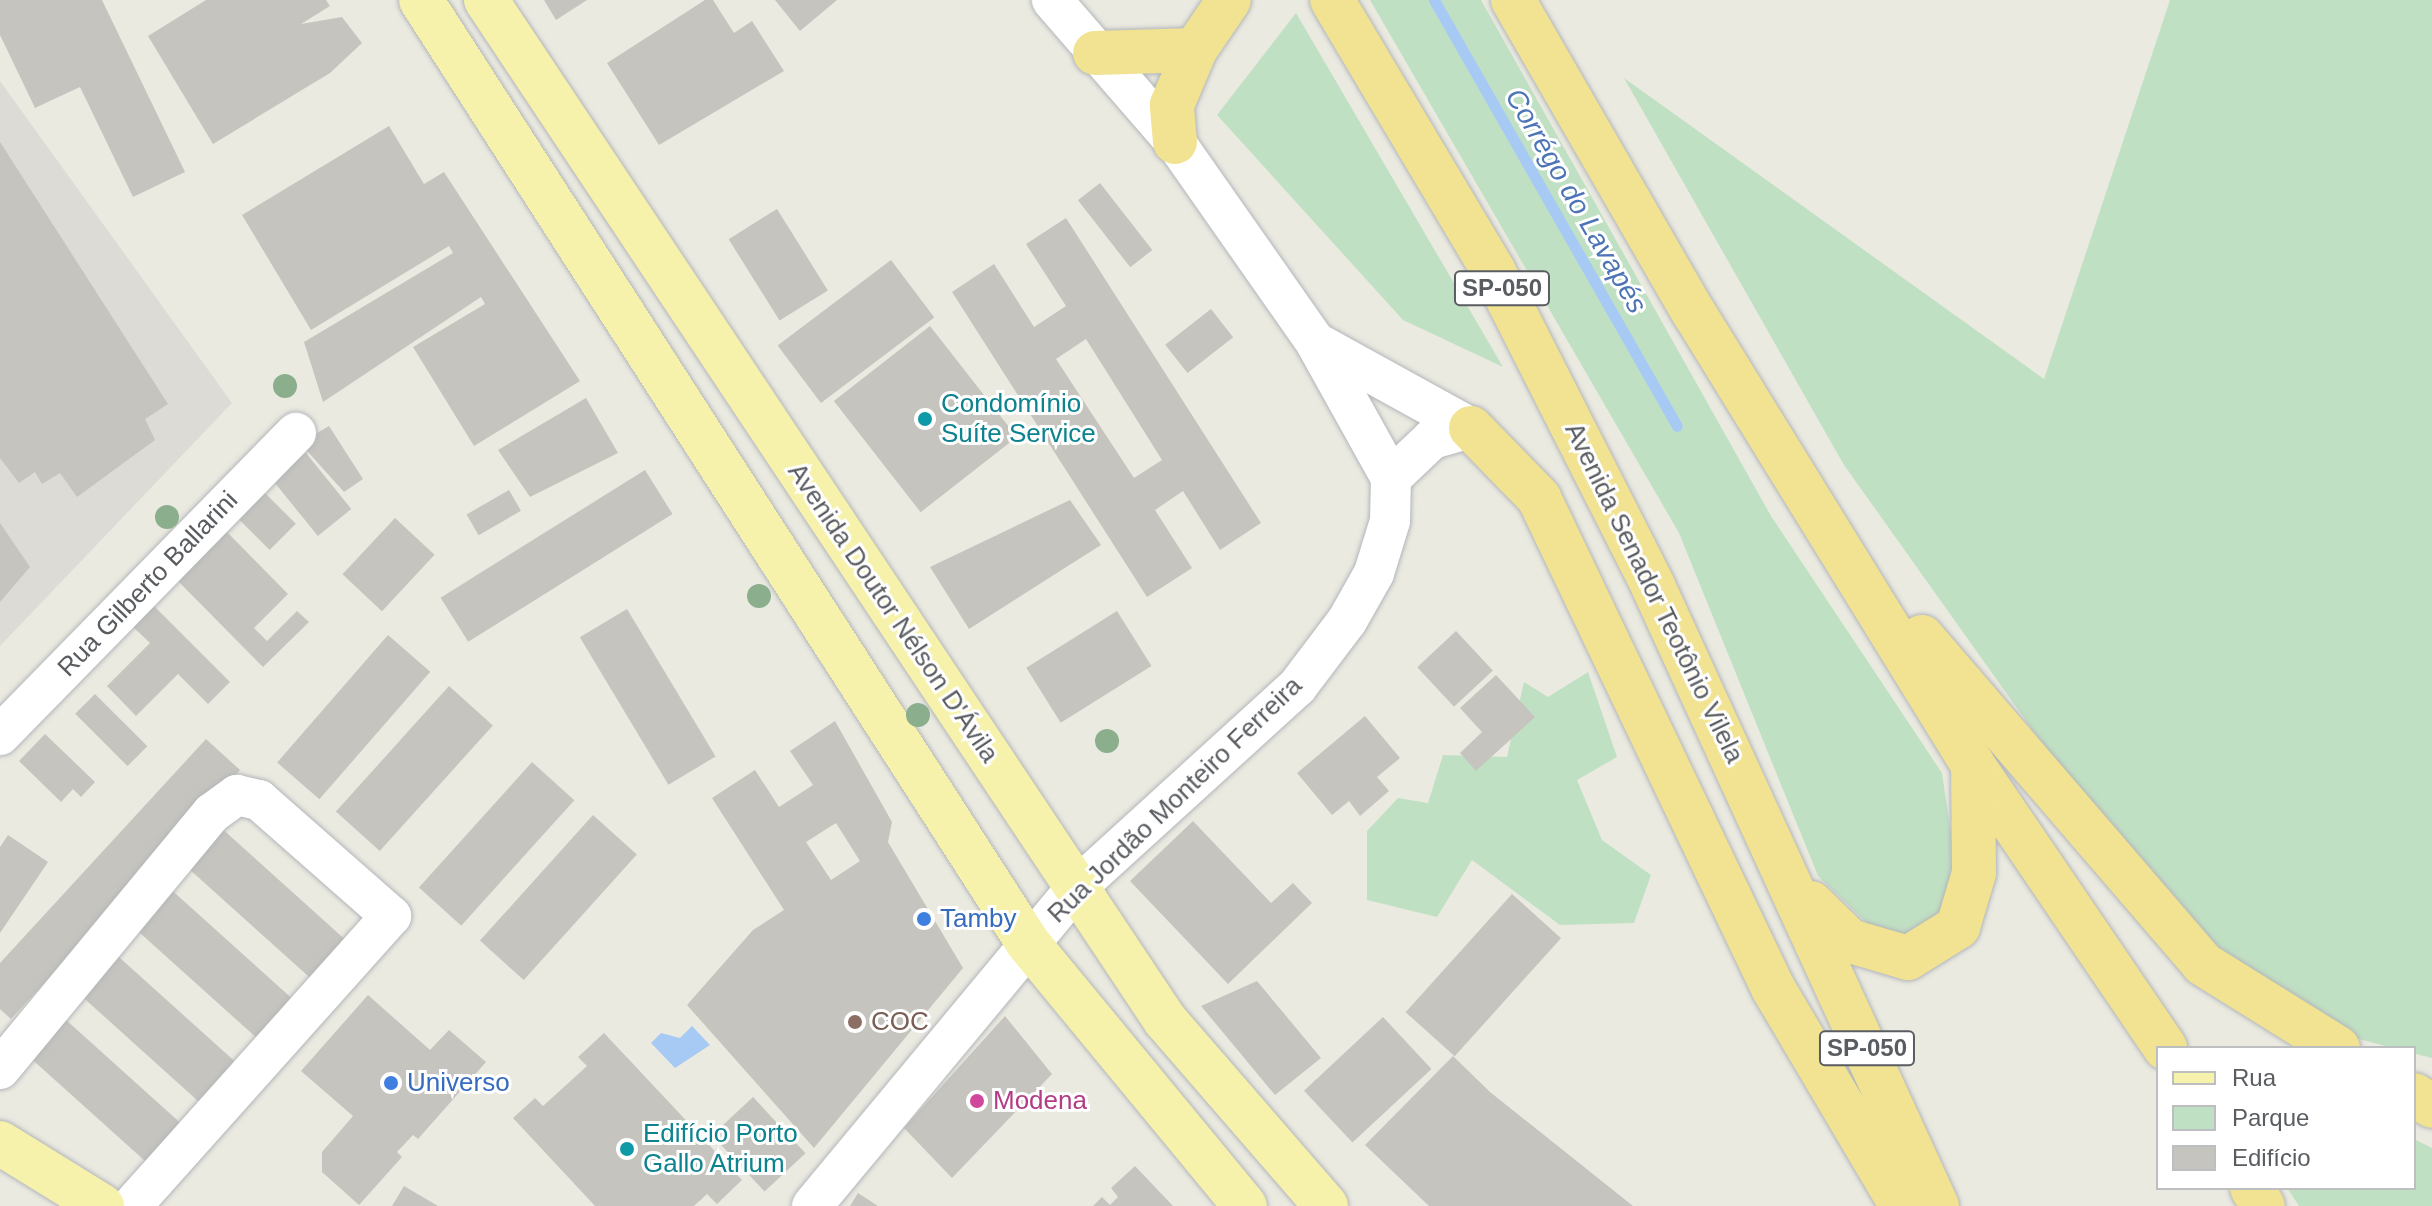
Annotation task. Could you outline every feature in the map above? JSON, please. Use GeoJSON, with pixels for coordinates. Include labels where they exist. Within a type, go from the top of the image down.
{"type":"FeatureCollection","features":[{"type":"Feature","properties":{"kind":"highway"},"geometry":{"type":"LineString","coordinates":[[1175,142],[1172,105],[1195,50],[1229,0]]}},
{"type":"Feature","properties":{"kind":"highway","name":"Avenida Senador Teotônio Vilela"},"geometry":{"type":"LineString","coordinates":[[1332,0],[1493,270],[1798,890],[1937,1206]]}},
{"type":"Feature","properties":{"kind":"highway"},"geometry":{"type":"LineString","coordinates":[[1513,0],[1973,765],[2164,1046]]}},
{"type":"Feature","properties":{"kind":"highway"},"geometry":{"type":"LineString","coordinates":[[1095,53],[1195,50]]}},
{"type":"Feature","properties":{"kind":"highway"},"geometry":{"type":"LineString","coordinates":[[1471,428],[1539,498],[1773,988],[1902,1206]]}},
{"type":"Feature","properties":{"kind":"highway"},"geometry":{"type":"LineString","coordinates":[[1810,498],[2025,766],[2203,964],[2335,1046]]}},
{"type":"Feature","properties":{"kind":"highway"},"geometry":{"type":"LineString","coordinates":[[1798,890],[1850,941],[1908,958],[1958,927],[1974,873],[1973,765]]}},
{"type":"Feature","properties":{"kind":"main road"},"geometry":{"type":"LineString","coordinates":[[421,0],[1028,943],[1245,1206]]}},
{"type":"Feature","properties":{"kind":"main road","name":"Avenida Doutor Nélson D'Ávila"},"geometry":{"type":"LineString","coordinates":[[486,0],[1165,1020],[1326,1206]]}},
{"type":"Feature","properties":{"kind":"main road"},"geometry":{"type":"LineString","coordinates":[[0,1143],[102,1206]]}},
{"type":"Feature","properties":{"kind":"street"},"geometry":{"type":"LineString","coordinates":[[1052,0],[1175,142],[1316,343],[1391,478],[1432,439],[1471,428]]}},
{"type":"Feature","properties":{"kind":"street"},"geometry":{"type":"LineString","coordinates":[[1316,343],[1471,428]]}},
{"type":"Feature","properties":{"kind":"street","name":"Rua Gilberto Ballarini"},"geometry":{"type":"LineString","coordinates":[[0,735],[296,433]]}},
{"type":"Feature","properties":{"kind":"street","name":"Rua Jordão Monteiro Ferreira"},"geometry":{"type":"LineString","coordinates":[[812,1206],[1076,888],[1297,687],[1339,632],[1374,573],[1390,521],[1391,478]]}},
{"type":"Feature","properties":{"kind":"street"},"geometry":{"type":"LineString","coordinates":[[0,1069],[212,813],[237,795],[259,800],[391,916],[132,1206]]}},
{"type":"Feature","properties":{"kind":"shaded area"},"geometry":{"type":"Polygon","coordinates":[[[0,81],[232,403],[0,646],[0,81]]]}},
{"type":"Feature","properties":{"kind":"green space"},"geometry":{"type":"Polygon","coordinates":[[[1370,0],[1481,0],[1771,516],[1942,773],[1954,854],[1946,916],[1908,936],[1868,924],[1818,876],[1679,533],[1370,0]]]}},
{"type":"Feature","properties":{"kind":"green space"},"geometry":{"type":"Polygon","coordinates":[[[2170,0],[2432,0],[2432,1058],[2416,1054],[2416,1046],[2386,1046],[2339,1034],[2219,948],[2051,756],[1844,465],[1624,78],[2044,379],[2170,0]]]}},
{"type":"Feature","properties":{"kind":"green space"},"geometry":{"type":"Polygon","coordinates":[[[1296,13],[1503,367],[1403,320],[1217,115],[1296,13]]]}},
{"type":"Feature","properties":{"kind":"green space"},"geometry":{"type":"Polygon","coordinates":[[[1588,672],[1617,757],[1577,780],[1602,840],[1651,875],[1634,923],[1560,925],[1472,860],[1437,917],[1367,900],[1367,831],[1398,798],[1428,803],[1443,755],[1507,757],[1524,682],[1548,697],[1588,672]]]}},
{"type":"Feature","properties":{"kind":"green space"},"geometry":{"type":"Polygon","coordinates":[[[2416,1140],[2432,1148],[2432,1206],[2299,1206],[2288,1190],[2416,1190],[2416,1140]]]}},
{"type":"Feature","properties":{"kind":"water"},"geometry":{"type":"Polygon","coordinates":[[[692,1026],[710,1045],[675,1068],[651,1043],[661,1033],[680,1038],[692,1026]]]}},
{"type":"Feature","properties":{"kind":"building"},"geometry":{"type":"Polygon","coordinates":[[[0,0],[102,0],[185,172],[133,197],[80,87],[35,108],[0,35],[0,0]]]}},
{"type":"Feature","properties":{"kind":"building"},"geometry":{"type":"Polygon","coordinates":[[[206,0],[326,0],[330,6],[301,24],[342,17],[362,43],[330,73],[213,144],[148,36],[206,0]]]}},
{"type":"Feature","properties":{"kind":"building"},"geometry":{"type":"Polygon","coordinates":[[[544,0],[587,0],[556,20],[544,0]]]}},
{"type":"Feature","properties":{"kind":"building"},"geometry":{"type":"Polygon","coordinates":[[[705,0],[713,0],[734,33],[752,21],[784,71],[659,145],[607,63],[705,0]]]}},
{"type":"Feature","properties":{"kind":"building"},"geometry":{"type":"Polygon","coordinates":[[[775,0],[837,0],[800,31],[775,0]]]}},
{"type":"Feature","properties":{"kind":"building"},"geometry":{"type":"Polygon","coordinates":[[[389,126],[424,184],[444,172],[580,381],[474,446],[413,347],[485,304],[481,297],[323,402],[304,342],[453,253],[449,246],[311,330],[242,215],[389,126]]]}},
{"type":"Feature","properties":{"kind":"building"},"geometry":{"type":"Polygon","coordinates":[[[0,142],[168,404],[145,419],[155,440],[77,497],[60,473],[42,484],[35,472],[19,483],[0,458],[0,142]]]}},
{"type":"Feature","properties":{"kind":"building"},"geometry":{"type":"Polygon","coordinates":[[[1100,183],[1152,250],[1130,267],[1078,200],[1100,183]]]}},
{"type":"Feature","properties":{"kind":"building"},"geometry":{"type":"Polygon","coordinates":[[[777,209],[828,290],[780,321],[729,239],[777,209]]]}},
{"type":"Feature","properties":{"kind":"building"},"geometry":{"type":"Polygon","coordinates":[[[1066,218],[1261,523],[1220,550],[1183,491],[1155,510],[1192,568],[1147,597],[952,292],[994,264],[1034,327],[1066,306],[1026,244],[1066,218]],[[1086,339],[1056,359],[1134,478],[1162,460],[1086,339]]]}},
{"type":"Feature","properties":{"kind":"building"},"geometry":{"type":"Polygon","coordinates":[[[891,260],[934,318],[821,403],[778,345],[891,260]]]}},
{"type":"Feature","properties":{"kind":"building"},"geometry":{"type":"Polygon","coordinates":[[[1211,309],[1233,337],[1187,373],[1165,345],[1211,309]]]}},
{"type":"Feature","properties":{"kind":"building","name":"Condomínio Suíte Service"},"geometry":{"type":"Polygon","coordinates":[[[930,326],[1017,437],[921,512],[834,401],[930,326]]]}},
{"type":"Feature","properties":{"kind":"building"},"geometry":{"type":"Polygon","coordinates":[[[586,398],[618,453],[530,497],[498,450],[586,398]]]}},
{"type":"Feature","properties":{"kind":"building"},"geometry":{"type":"Polygon","coordinates":[[[329,426],[363,479],[344,492],[300,443],[329,426]]]}},
{"type":"Feature","properties":{"kind":"building"},"geometry":{"type":"Polygon","coordinates":[[[306,453],[351,509],[318,536],[273,480],[306,453]]]}},
{"type":"Feature","properties":{"kind":"building"},"geometry":{"type":"Polygon","coordinates":[[[645,470],[673,514],[468,642],[441,598],[645,470]]]}},
{"type":"Feature","properties":{"kind":"building"},"geometry":{"type":"Polygon","coordinates":[[[509,490],[521,511],[479,535],[467,514],[509,490]]]}},
{"type":"Feature","properties":{"kind":"building"},"geometry":{"type":"Polygon","coordinates":[[[264,492],[296,524],[270,550],[238,518],[264,492]]]}},
{"type":"Feature","properties":{"kind":"building"},"geometry":{"type":"Polygon","coordinates":[[[1070,500],[1101,545],[969,629],[930,567],[1070,500]]]}},
{"type":"Feature","properties":{"kind":"building"},"geometry":{"type":"Polygon","coordinates":[[[395,518],[434,555],[382,611],[342,574],[395,518]]]}},
{"type":"Feature","properties":{"kind":"building"},"geometry":{"type":"Polygon","coordinates":[[[0,523],[30,567],[0,602],[0,523]]]}},
{"type":"Feature","properties":{"kind":"building"},"geometry":{"type":"Polygon","coordinates":[[[225,530],[288,594],[254,628],[267,641],[297,611],[309,622],[263,667],[176,579],[225,530]]]}},
{"type":"Feature","properties":{"kind":"building"},"geometry":{"type":"Polygon","coordinates":[[[152,604],[230,682],[208,704],[178,674],[136,716],[107,686],[150,643],[131,625],[152,604]]]}},
{"type":"Feature","properties":{"kind":"building"},"geometry":{"type":"Polygon","coordinates":[[[627,609],[716,756],[668,785],[580,637],[627,609]]]}},
{"type":"Feature","properties":{"kind":"building"},"geometry":{"type":"Polygon","coordinates":[[[1117,611],[1151,666],[1061,723],[1026,668],[1117,611]]]}},
{"type":"Feature","properties":{"kind":"building"},"geometry":{"type":"Polygon","coordinates":[[[1456,631],[1493,670],[1454,707],[1417,667],[1456,631]]]}},
{"type":"Feature","properties":{"kind":"building"},"geometry":{"type":"Polygon","coordinates":[[[388,635],[430,672],[319,799],[277,763],[388,635]]]}},
{"type":"Feature","properties":{"kind":"building"},"geometry":{"type":"Polygon","coordinates":[[[1496,675],[1535,717],[1476,771],[1460,753],[1482,732],[1460,708],[1496,675]]]}},
{"type":"Feature","properties":{"kind":"building"},"geometry":{"type":"Polygon","coordinates":[[[449,686],[493,725],[380,851],[336,812],[449,686]]]}},
{"type":"Feature","properties":{"kind":"building"},"geometry":{"type":"Polygon","coordinates":[[[95,694],[147,746],[128,766],[75,714],[95,694]]]}},
{"type":"Feature","properties":{"kind":"building"},"geometry":{"type":"Polygon","coordinates":[[[1365,716],[1400,758],[1377,777],[1389,791],[1360,816],[1349,801],[1332,815],[1297,773],[1365,716]]]}},
{"type":"Feature","properties":{"kind":"building"},"geometry":{"type":"Polygon","coordinates":[[[835,721],[892,822],[888,842],[963,968],[814,1148],[687,1005],[753,930],[784,910],[712,798],[755,770],[779,807],[813,785],[790,751],[835,721]],[[836,823],[806,842],[831,880],[860,861],[836,823]]]}},
{"type":"Feature","properties":{"kind":"building"},"geometry":{"type":"Polygon","coordinates":[[[45,734],[95,782],[81,797],[73,789],[61,802],[19,761],[45,734]]]}},
{"type":"Feature","properties":{"kind":"building"},"geometry":{"type":"Polygon","coordinates":[[[206,739],[240,770],[11,1019],[0,1009],[0,963],[206,739]]]}},
{"type":"Feature","properties":{"kind":"building"},"geometry":{"type":"Polygon","coordinates":[[[532,762],[574,800],[461,926],[419,888],[532,762]]]}},
{"type":"Feature","properties":{"kind":"building"},"geometry":{"type":"Polygon","coordinates":[[[593,815],[637,854],[524,980],[480,941],[593,815]]]}},
{"type":"Feature","properties":{"kind":"building"},"geometry":{"type":"Polygon","coordinates":[[[1193,821],[1271,903],[1293,883],[1312,903],[1228,984],[1130,881],[1193,821]]]}},
{"type":"Feature","properties":{"kind":"building"},"geometry":{"type":"Polygon","coordinates":[[[218,825],[347,941],[313,980],[183,864],[218,825]]]}},
{"type":"Feature","properties":{"kind":"building"},"geometry":{"type":"Polygon","coordinates":[[[8,835],[48,862],[0,933],[0,847],[8,835]]]}},
{"type":"Feature","properties":{"kind":"building"},"geometry":{"type":"Polygon","coordinates":[[[166,885],[295,1001],[259,1040],[131,924],[166,885]]]}},
{"type":"Feature","properties":{"kind":"building"},"geometry":{"type":"Polygon","coordinates":[[[1512,894],[1561,938],[1455,1056],[1406,1012],[1512,894]]]}},
{"type":"Feature","properties":{"kind":"building"},"geometry":{"type":"Polygon","coordinates":[[[110,949],[239,1065],[202,1105],[74,989],[110,949]]]}},
{"type":"Feature","properties":{"kind":"building"},"geometry":{"type":"Polygon","coordinates":[[[1257,981],[1321,1058],[1275,1095],[1201,1006],[1257,981]]]}},
{"type":"Feature","properties":{"kind":"building"},"geometry":{"type":"Polygon","coordinates":[[[368,995],[430,1050],[449,1030],[486,1062],[418,1139],[413,1135],[397,1152],[402,1157],[359,1205],[322,1172],[322,1152],[353,1116],[301,1071],[368,995]]]}},
{"type":"Feature","properties":{"kind":"building"},"geometry":{"type":"Polygon","coordinates":[[[55,1010],[184,1126],[150,1165],[20,1049],[55,1010]]]}},
{"type":"Feature","properties":{"kind":"building","name":"Modena"},"geometry":{"type":"Polygon","coordinates":[[[1005,1016],[1052,1074],[952,1178],[904,1128],[1005,1016]]]}},
{"type":"Feature","properties":{"kind":"building"},"geometry":{"type":"Polygon","coordinates":[[[1383,1017],[1431,1069],[1352,1143],[1304,1091],[1383,1017]]]}},
{"type":"Feature","properties":{"kind":"building","name":"Edifício Porto Gallo Atrium"},"geometry":{"type":"Polygon","coordinates":[[[604,1033],[742,1180],[717,1204],[707,1194],[694,1206],[595,1206],[513,1118],[535,1098],[543,1106],[587,1066],[578,1057],[604,1033]]]}},
{"type":"Feature","properties":{"kind":"building"},"geometry":{"type":"Polygon","coordinates":[[[1453,1056],[1490,1092],[1633,1206],[1429,1206],[1365,1145],[1453,1056]]]}},
{"type":"Feature","properties":{"kind":"building"},"geometry":{"type":"Polygon","coordinates":[[[753,1097],[806,1153],[765,1192],[712,1135],[753,1097]]]}},
{"type":"Feature","properties":{"kind":"building"},"geometry":{"type":"Polygon","coordinates":[[[1135,1166],[1173,1206],[1093,1206],[1102,1197],[1110,1205],[1118,1197],[1111,1188],[1135,1166]]]}},
{"type":"Feature","properties":{"kind":"building"},"geometry":{"type":"Polygon","coordinates":[[[404,1186],[438,1206],[392,1206],[404,1186]]]}},
{"type":"Feature","properties":{"kind":"building"},"geometry":{"type":"Polygon","coordinates":[[[858,1193],[878,1206],[850,1206],[858,1193]]]}},
{"type":"Feature","properties":{"kind":"waterway","name":"Corrégo do Lavapés"},"geometry":{"type":"LineString","coordinates":[[1434,0],[1677,426]]}},
{"type":"Feature","properties":{"kind":"place","name":"Condomínio Suíte Service"},"geometry":{"type":"Point","coordinates":[925,419]}},
{"type":"Feature","properties":{"kind":"place","name":"Tamby"},"geometry":{"type":"Point","coordinates":[924,919]}},
{"type":"Feature","properties":{"kind":"place","name":"COC"},"geometry":{"type":"Point","coordinates":[855,1022]}},
{"type":"Feature","properties":{"kind":"place","name":"Universo"},"geometry":{"type":"Point","coordinates":[391,1083]}},
{"type":"Feature","properties":{"kind":"place","name":"Modena"},"geometry":{"type":"Point","coordinates":[977,1101]}},
{"type":"Feature","properties":{"kind":"place","name":"Edifício Porto Gallo Atrium"},"geometry":{"type":"Point","coordinates":[627,1149]}}]}
